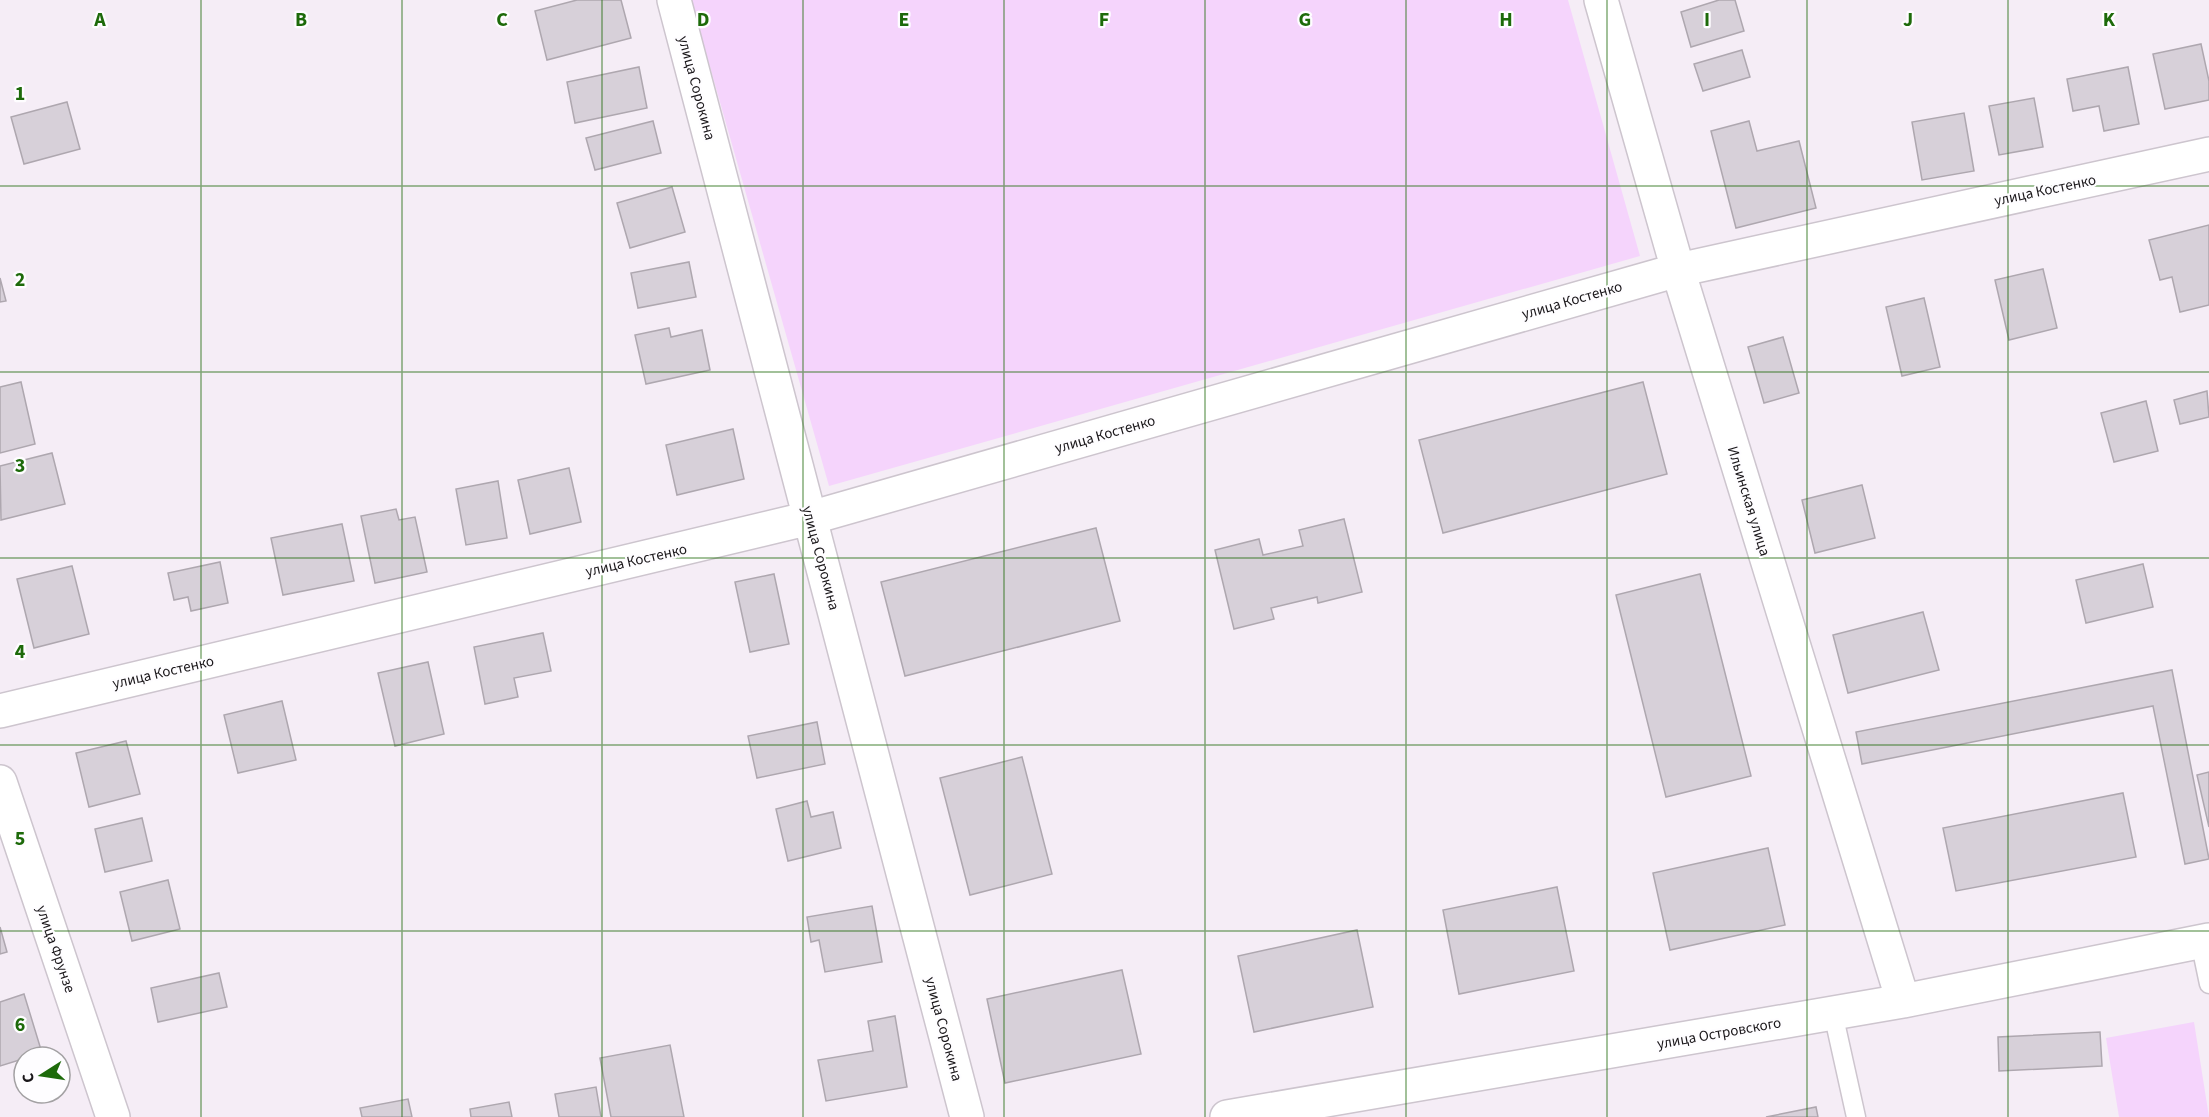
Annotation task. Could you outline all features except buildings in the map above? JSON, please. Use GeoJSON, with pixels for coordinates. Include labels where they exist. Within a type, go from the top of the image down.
{"type":"FeatureCollection","features":[{"type":"Feature","properties":{"kind":"street","name":"улица Сорокина"},"geometry":{"type":"LineString","coordinates":[[674,0],[967,1117]]}},
{"type":"Feature","properties":{"kind":"street","name":"Ильинская улица"},"geometry":{"type":"LineString","coordinates":[[1601,0],[1678,270],[1903,1001]]}},
{"type":"Feature","properties":{"kind":"street","name":"улица Костенко"},"geometry":{"type":"LineString","coordinates":[[0,711],[810,518],[1678,270],[2209,154]]}},
{"type":"Feature","properties":{"kind":"street","name":"улица Фрунзе"},"geometry":{"type":"LineString","coordinates":[[0,782],[113,1117]]}},
{"type":"Feature","properties":{"kind":"street","name":"улица Островского"},"geometry":{"type":"LineString","coordinates":[[1227,1117],[1323,1109],[1903,1001],[2204,940]]}},
{"type":"Feature","properties":{"kind":"lane"},"geometry":{"type":"LineString","coordinates":[[2204,940],[2209,984]]}},
{"type":"Feature","properties":{"kind":"lane"},"geometry":{"type":"LineString","coordinates":[[1833,1013],[1856,1117]]}},
{"type":"Feature","properties":{"kind":"shaded area"},"geometry":{"type":"Polygon","coordinates":[[[691,0],[1568,0],[1640,256],[829,486],[691,0]]]}},
{"type":"Feature","properties":{"kind":"shaded area"},"geometry":{"type":"Polygon","coordinates":[[[2194,1022],[2209,1117],[2119,1117],[2106,1038],[2194,1022]]]}}]}
